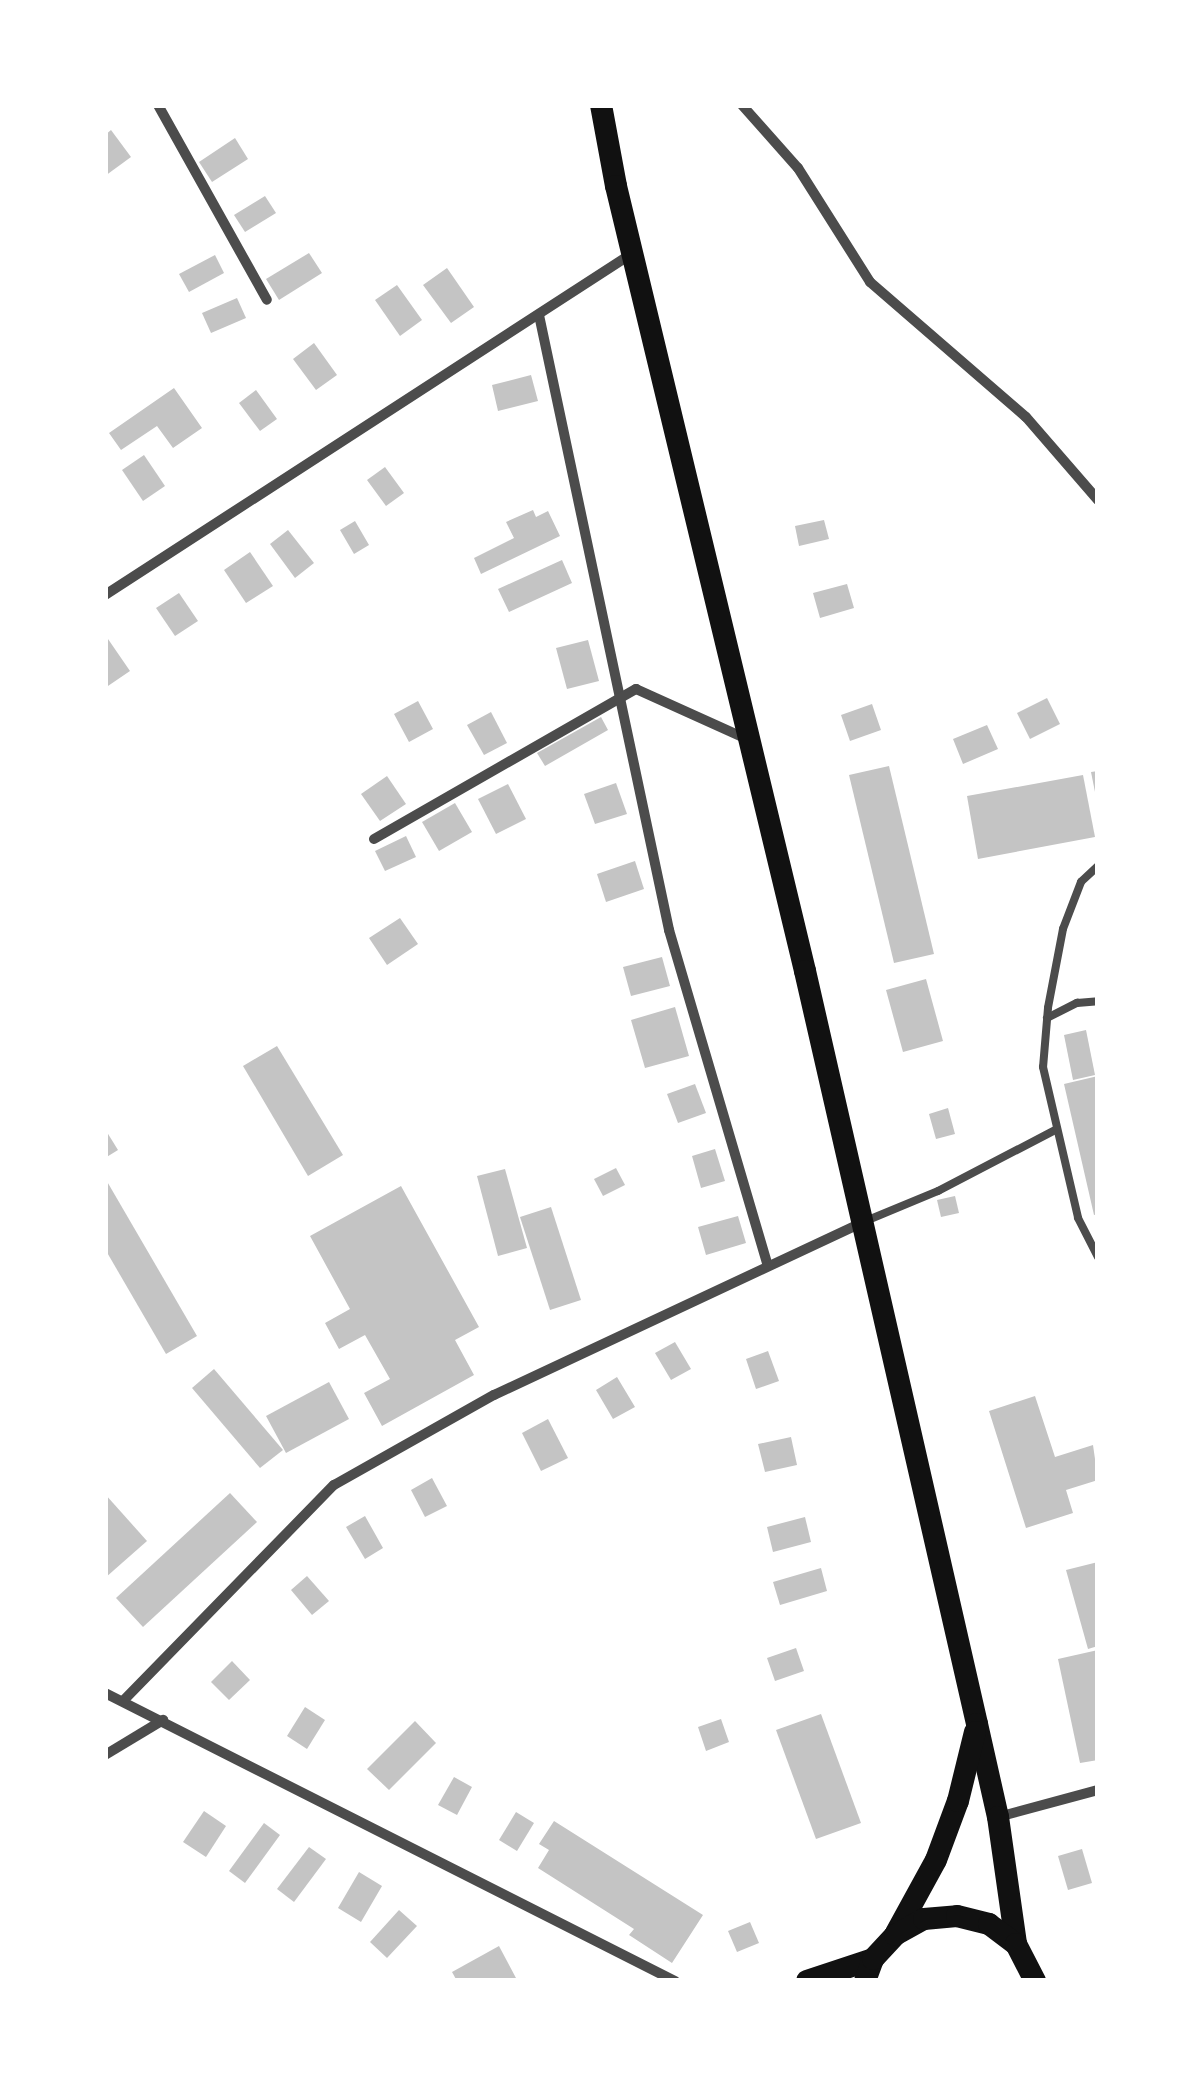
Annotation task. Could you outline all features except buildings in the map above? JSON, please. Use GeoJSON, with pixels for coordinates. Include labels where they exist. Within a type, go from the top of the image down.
{"type":"FeatureCollection","features":[{"type":"Feature","properties":{"kind":"main road"},"geometry":{"type":"LineString","coordinates":[[600,105],[977,1724],[998,1817],[1016,1944],[1036,1981]]}},
{"type":"Feature","properties":{"kind":"main road"},"geometry":{"type":"LineString","coordinates":[[807,1981],[869,1970],[895,1935],[936,1860],[958,1801],[977,1724]]}},
{"type":"Feature","properties":{"kind":"main road"},"geometry":{"type":"LineString","coordinates":[[895,1935],[924,1920],[957,1916],[989,1924],[1016,1944]]}},
{"type":"Feature","properties":{"kind":"street"},"geometry":{"type":"LineString","coordinates":[[158,105],[267,300]]}},
{"type":"Feature","properties":{"kind":"street"},"geometry":{"type":"LineString","coordinates":[[742,105],[798,168],[870,282],[1026,416],[1098,500]]}},
{"type":"Feature","properties":{"kind":"street"},"geometry":{"type":"LineString","coordinates":[[105,595],[632,253]]}},
{"type":"Feature","properties":{"kind":"street"},"geometry":{"type":"LineString","coordinates":[[539,315],[616,700],[668,930],[768,1266]]}},
{"type":"Feature","properties":{"kind":"street"},"geometry":{"type":"LineString","coordinates":[[374,839],[636,689],[750,741]]}},
{"type":"Feature","properties":{"kind":"street"},"geometry":{"type":"LineString","coordinates":[[123,1701],[334,1485],[494,1395],[862,1222]]}},
{"type":"Feature","properties":{"kind":"street"},"geometry":{"type":"LineString","coordinates":[[105,1693],[675,1981]]}},
{"type":"Feature","properties":{"kind":"street"},"geometry":{"type":"LineString","coordinates":[[105,1754],[163,1720]]}},
{"type":"Feature","properties":{"kind":"street"},"geometry":{"type":"LineString","coordinates":[[998,1817],[1098,1790]]}},
{"type":"Feature","properties":{"kind":"lane"},"geometry":{"type":"LineString","coordinates":[[1098,866],[1081,882],[1063,929],[1047,1018],[1043,1067],[1078,1218],[1098,1257]]}},
{"type":"Feature","properties":{"kind":"lane"},"geometry":{"type":"LineString","coordinates":[[1047,1018],[1077,1003],[1098,1000]]}},
{"type":"Feature","properties":{"kind":"lane"},"geometry":{"type":"LineString","coordinates":[[862,1222],[938,1191],[1057,1129]]}}]}
